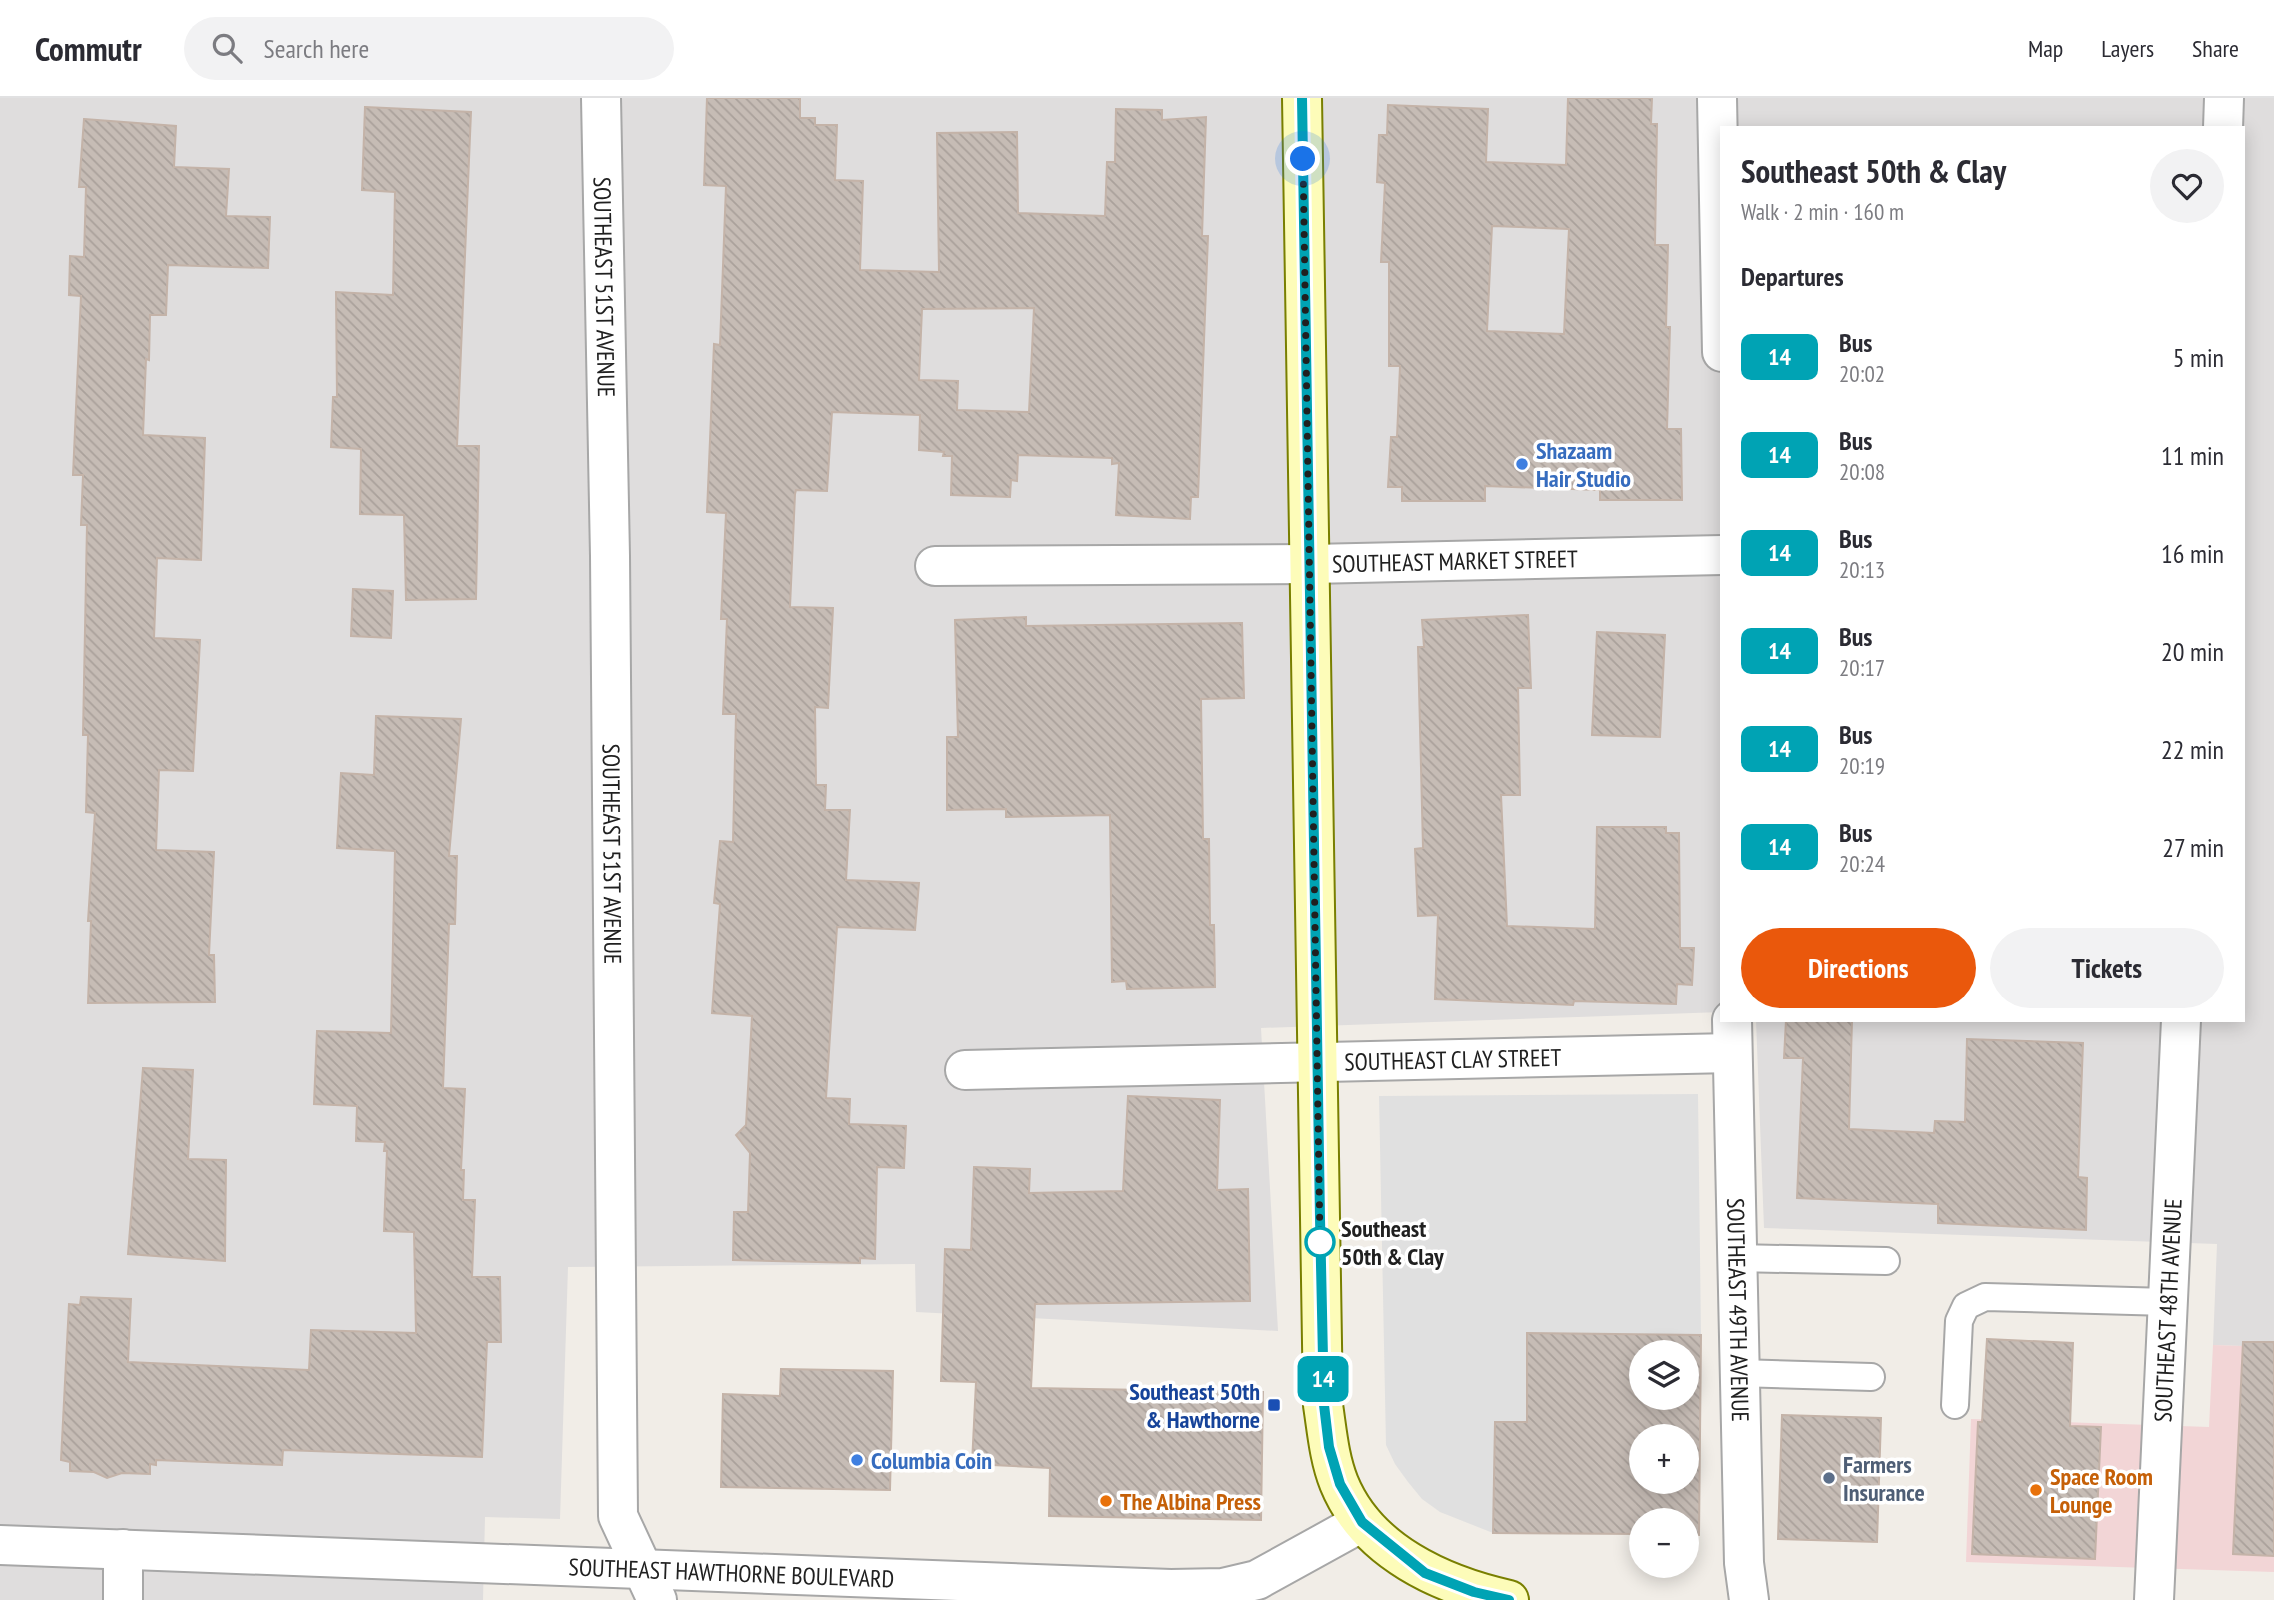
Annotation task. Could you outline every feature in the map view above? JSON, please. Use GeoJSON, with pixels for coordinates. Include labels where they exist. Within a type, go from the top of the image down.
{"type":"FeatureCollection","features":[{"type":"Feature","properties":{"kind":"main road"},"geometry":{"type":"LineString","coordinates":[[1302,98],[1317,1060],[1324,1405],[1329,1447],[1340,1484],[1362,1522],[1425,1573],[1474,1592],[1509,1600]]}},
{"type":"Feature","properties":{"kind":"street","name":"SOUTHEAST 51ST AVENUE"},"geometry":{"type":"LineString","coordinates":[[601,98],[611,584],[618,1516],[650,1585]]}},
{"type":"Feature","properties":{"kind":"street"},"geometry":{"type":"LineString","coordinates":[[1717,98],[1720,250]]}},
{"type":"Feature","properties":{"kind":"street"},"geometry":{"type":"LineString","coordinates":[[2223,126],[2224,98]]}},
{"type":"Feature","properties":{"kind":"street","name":"SOUTHEAST MARKET STREET"},"geometry":{"type":"LineString","coordinates":[[935,566],[1311,564],[1720,555]]}},
{"type":"Feature","properties":{"kind":"street","name":"SOUTHEAST 48TH AVENUE"},"geometry":{"type":"LineString","coordinates":[[2154,1600],[2181,1022]]}},
{"type":"Feature","properties":{"kind":"street","name":"SOUTHEAST CLAY STREET"},"geometry":{"type":"LineString","coordinates":[[965,1069],[1317,1060],[1732,1037]]}},
{"type":"Feature","properties":{"kind":"street","name":"SOUTHEAST 49TH AVENUE"},"geometry":{"type":"LineString","coordinates":[[1732,1037],[1738,1373],[1744,1563],[1749,1600]]}},
{"type":"Feature","properties":{"kind":"street","name":"SOUTHEAST HAWTHORNE BOULEVARD"},"geometry":{"type":"LineString","coordinates":[[0,1545],[123,1549],[650,1585],[1171,1589],[1223,1594],[1257,1580],[1362,1522]]}},
{"type":"Feature","properties":{"kind":"street"},"geometry":{"type":"LineString","coordinates":[[122,1600],[123,1549]]}},
{"type":"Feature","properties":{"kind":"lane"},"geometry":{"type":"LineString","coordinates":[[1736,1258],[1886,1261]]}},
{"type":"Feature","properties":{"kind":"lane"},"geometry":{"type":"LineString","coordinates":[[1955,1405],[1959,1321],[1966,1306],[1985,1297],[2168,1302]]}},
{"type":"Feature","properties":{"kind":"lane"},"geometry":{"type":"LineString","coordinates":[[1738,1373],[1871,1377]]}},
{"type":"Feature","properties":{"kind":"shaded area"},"geometry":{"type":"Polygon","coordinates":[[[0,98],[2274,98],[2274,1347],[2213,1345],[2217,1244],[1764,1228],[1756,1022],[2245,1022],[2245,126],[1720,126],[1720,1012],[1261,1028],[1278,1331],[916,1312],[915,1264],[568,1267],[560,1519],[485,1517],[483,1600],[0,1600],[0,98]]]}},
{"type":"Feature","properties":{"kind":"shaded area"},"geometry":{"type":"Polygon","coordinates":[[[1698,1094],[1701,1335],[1527,1334],[1527,1422],[1495,1423],[1493,1533],[1440,1512],[1422,1499],[1408,1482],[1386,1445],[1379,1096],[1698,1094]]]}},
{"type":"Feature","properties":{"kind":"shaded area"},"geometry":{"type":"Polygon","coordinates":[[[2213,1345],[2274,1347],[2274,1572],[1966,1562],[1971,1419],[2209,1427],[2213,1345]]]}},
{"type":"Feature","properties":{"kind":"building"},"geometry":{"type":"Polygon","coordinates":[[[707,98],[800,98],[800,118],[815,118],[815,125],[837,125],[835,180],[863,181],[860,270],[939,272],[937,133],[1017,132],[1018,213],[1105,216],[1107,162],[1115,162],[1116,109],[1162,110],[1162,120],[1206,117],[1202,236],[1208,236],[1198,497],[1191,497],[1190,519],[1116,515],[1119,463],[1112,464],[1112,458],[1018,455],[1017,481],[1011,480],[1010,497],[951,495],[952,456],[943,456],[944,452],[919,450],[920,415],[832,412],[827,491],[796,490],[790,607],[833,608],[828,708],[815,707],[816,785],[826,785],[825,810],[850,810],[846,880],[919,883],[915,930],[837,927],[826,1098],[850,1099],[849,1124],[906,1126],[904,1168],[877,1167],[875,1259],[860,1258],[860,1263],[733,1260],[734,1212],[748,1212],[750,1153],[736,1135],[746,1125],[752,1016],[712,1013],[720,904],[714,903],[720,841],[733,842],[736,714],[723,714],[727,619],[721,619],[726,513],[707,512],[714,344],[720,345],[726,186],[704,185],[707,98]],[[1034,308],[922,309],[919,380],[958,381],[957,410],[1029,412],[1034,308]]]}},
{"type":"Feature","properties":{"kind":"building"},"geometry":{"type":"Polygon","coordinates":[[[1568,98],[1652,98],[1651,124],[1657,124],[1655,245],[1668,245],[1666,327],[1670,327],[1667,429],[1681,429],[1682,500],[1600,500],[1600,490],[1485,486],[1485,501],[1402,501],[1402,487],[1388,487],[1391,437],[1397,437],[1400,366],[1389,366],[1389,262],[1381,262],[1385,183],[1377,182],[1379,135],[1387,135],[1388,105],[1488,109],[1486,162],[1566,165],[1568,98]],[[1492,226],[1487,331],[1564,334],[1569,229],[1492,226]]]}},
{"type":"Feature","properties":{"kind":"building"},"geometry":{"type":"Polygon","coordinates":[[[365,107],[471,112],[457,446],[479,446],[476,599],[406,600],[404,515],[360,514],[361,449],[331,447],[333,397],[337,397],[336,292],[393,295],[395,192],[362,190],[365,107]]]}},
{"type":"Feature","properties":{"kind":"building"},"geometry":{"type":"Polygon","coordinates":[[[84,119],[176,126],[174,167],[229,169],[226,216],[270,217],[268,268],[168,265],[166,315],[150,315],[149,360],[146,359],[143,435],[205,438],[201,560],[157,558],[154,638],[200,640],[193,771],[159,770],[156,850],[214,852],[209,955],[214,955],[215,1002],[88,1003],[91,921],[88,921],[95,813],[86,812],[88,735],[83,735],[87,525],[81,525],[83,475],[73,475],[81,296],[69,295],[70,256],[84,257],[86,187],[79,187],[84,119]]]}},
{"type":"Feature","properties":{"kind":"building"},"geometry":{"type":"Polygon","coordinates":[[[353,589],[393,591],[391,638],[351,636],[353,589]]]}},
{"type":"Feature","properties":{"kind":"building"},"geometry":{"type":"Polygon","coordinates":[[[1528,615],[1531,688],[1518,688],[1520,795],[1501,795],[1507,926],[1595,929],[1597,827],[1666,827],[1666,833],[1679,833],[1680,948],[1694,948],[1692,985],[1677,984],[1676,1004],[1574,1001],[1573,1005],[1435,999],[1438,915],[1418,916],[1415,849],[1423,848],[1418,647],[1424,647],[1422,620],[1528,615]]]}},
{"type":"Feature","properties":{"kind":"building"},"geometry":{"type":"Polygon","coordinates":[[[1026,617],[1026,626],[1242,623],[1244,698],[1201,699],[1203,839],[1209,839],[1210,925],[1214,925],[1215,987],[1127,989],[1126,981],[1112,982],[1110,815],[1006,817],[1006,809],[947,810],[947,737],[958,737],[955,620],[1026,617]]]}},
{"type":"Feature","properties":{"kind":"building"},"geometry":{"type":"Polygon","coordinates":[[[1597,632],[1665,635],[1660,737],[1592,735],[1597,632]]]}},
{"type":"Feature","properties":{"kind":"building"},"geometry":{"type":"Polygon","coordinates":[[[376,716],[461,719],[449,856],[457,856],[455,924],[449,924],[443,1088],[465,1089],[461,1170],[464,1170],[463,1200],[475,1200],[472,1277],[500,1277],[501,1342],[487,1342],[482,1457],[283,1450],[282,1465],[156,1460],[156,1465],[150,1464],[150,1474],[122,1473],[107,1478],[94,1472],[70,1471],[70,1462],[61,1460],[69,1304],[80,1305],[81,1297],[131,1299],[128,1362],[309,1370],[311,1330],[416,1333],[414,1232],[384,1231],[387,1151],[384,1151],[385,1142],[356,1141],[357,1106],[314,1104],[317,1031],[391,1033],[395,851],[337,848],[341,773],[374,775],[376,716]]]}},
{"type":"Feature","properties":{"kind":"building"},"geometry":{"type":"Polygon","coordinates":[[[1786,1022],[1852,1022],[1849,1129],[1934,1133],[1935,1121],[1965,1122],[1967,1039],[2083,1043],[2078,1177],[2087,1178],[2086,1230],[1938,1223],[1938,1204],[1797,1198],[1803,1058],[1784,1058],[1786,1022]]]}},
{"type":"Feature","properties":{"kind":"building"},"geometry":{"type":"Polygon","coordinates":[[[143,1068],[193,1070],[188,1159],[226,1160],[225,1261],[128,1254],[143,1068]]]}},
{"type":"Feature","properties":{"kind":"building"},"geometry":{"type":"Polygon","coordinates":[[[1128,1096],[1220,1100],[1217,1190],[1248,1189],[1250,1301],[1035,1304],[1031,1388],[1263,1392],[1261,1520],[1049,1516],[1050,1468],[972,1464],[976,1382],[941,1381],[945,1249],[971,1250],[974,1167],[1030,1169],[1029,1193],[1123,1191],[1128,1096]]]}},
{"type":"Feature","properties":{"kind":"building"},"geometry":{"type":"Polygon","coordinates":[[[1527,1333],[1701,1335],[1699,1535],[1699,1508],[1629,1508],[1629,1534],[1493,1533],[1495,1422],[1527,1422],[1527,1333]]]}},
{"type":"Feature","properties":{"kind":"building","name":"Space Room Lounge"},"geometry":{"type":"Polygon","coordinates":[[[1987,1339],[2073,1343],[2070,1426],[2101,1427],[2095,1559],[1972,1554],[1978,1422],[1982,1422],[1987,1339]]]}},
{"type":"Feature","properties":{"kind":"building"},"geometry":{"type":"Polygon","coordinates":[[[2243,1342],[2274,1342],[2274,1556],[2233,1554],[2243,1342]]]}},
{"type":"Feature","properties":{"kind":"building"},"geometry":{"type":"Polygon","coordinates":[[[781,1369],[893,1371],[890,1490],[721,1487],[723,1394],[780,1396],[781,1369]]]}},
{"type":"Feature","properties":{"kind":"building","name":"Farmers Insurance"},"geometry":{"type":"Polygon","coordinates":[[[1782,1415],[1881,1418],[1877,1542],[1778,1539],[1782,1415]]]}},
{"type":"Feature","properties":{"kind":"bus line","name":"14"},"geometry":{"type":"LineString","coordinates":[[1302,98],[1317,1086],[1324,1405],[1329,1447],[1340,1484],[1362,1522],[1425,1573],[1474,1592],[1509,1600]]}},
{"type":"Feature","properties":{"kind":"place","name":"Shazaam Hair Studio"},"geometry":{"type":"Point","coordinates":[1522,464]}},
{"type":"Feature","properties":{"kind":"place","name":"Southeast 50th & Clay"},"geometry":{"type":"Point","coordinates":[1320,1242]}},
{"type":"Feature","properties":{"kind":"place","name":"Southeast 50th & Hawthorne"},"geometry":{"type":"Point","coordinates":[1274,1405]}},
{"type":"Feature","properties":{"kind":"place","name":"Columbia Coin"},"geometry":{"type":"Point","coordinates":[857,1460]}},
{"type":"Feature","properties":{"kind":"place","name":"Farmers Insurance"},"geometry":{"type":"Point","coordinates":[1829,1478]}},
{"type":"Feature","properties":{"kind":"place","name":"Space Room Lounge"},"geometry":{"type":"Point","coordinates":[2036,1490]}},
{"type":"Feature","properties":{"kind":"place","name":"The Albina Press"},"geometry":{"type":"Point","coordinates":[1106,1501]}},
{"type":"Feature","properties":{"kind":"route"},"geometry":{"type":"LineString","coordinates":[[1303,159],[1320,1242]]}}]}
